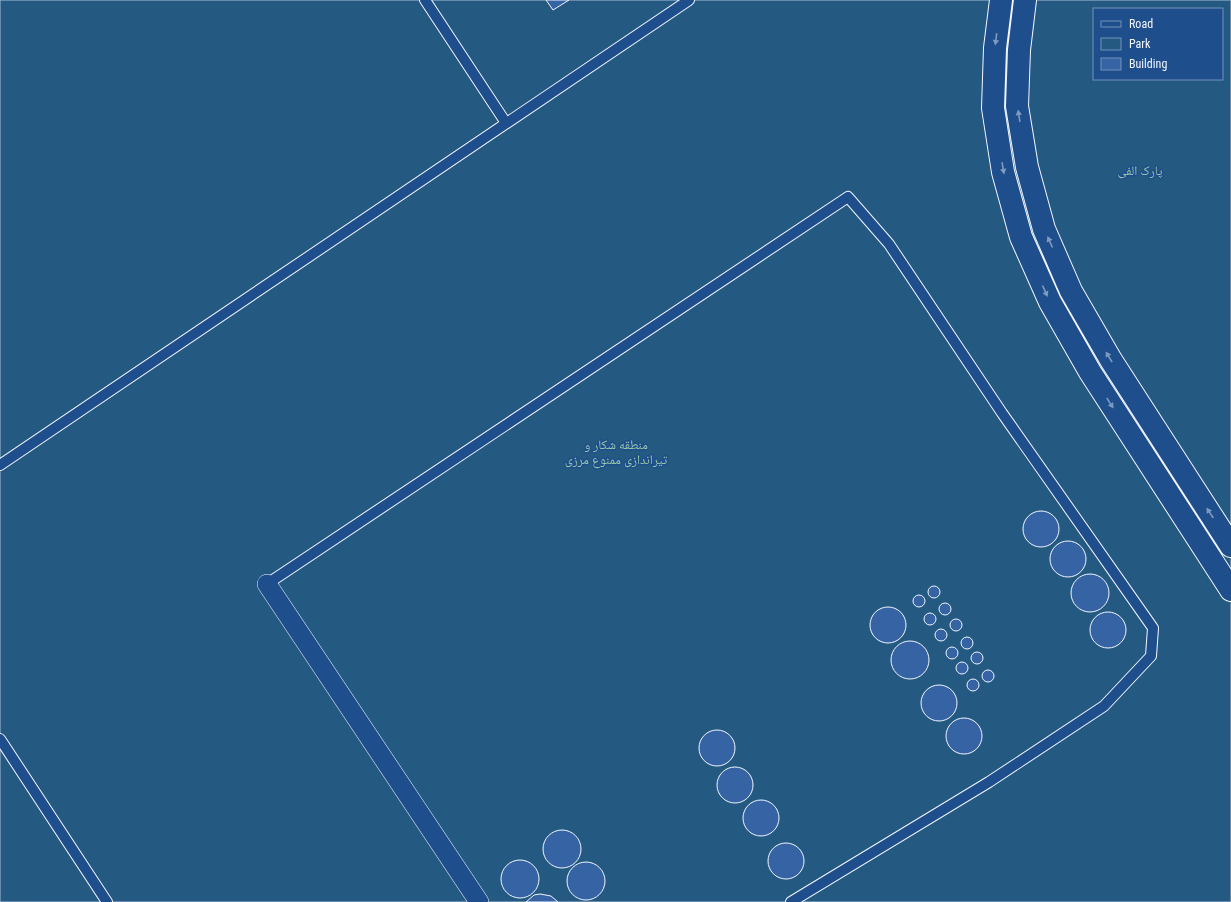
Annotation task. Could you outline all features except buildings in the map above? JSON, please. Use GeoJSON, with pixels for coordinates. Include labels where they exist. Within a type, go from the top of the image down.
{"type":"FeatureCollection","features":[{"type":"Feature","properties":{"kind":"main road"},"geometry":{"type":"LineString","coordinates":[[1000,0],[995,48],[993,108],[1003,172],[1022,237],[1050,302],[1090,372],[1231,590]]}},
{"type":"Feature","properties":{"kind":"main road"},"geometry":{"type":"LineString","coordinates":[[1025,0],[1019,50],[1017,106],[1027,167],[1044,229],[1072,291],[1111,360],[1231,546]]}},
{"type":"Feature","properties":{"kind":"street"},"geometry":{"type":"LineString","coordinates":[[267,584],[479,902]]}},
{"type":"Feature","properties":{"kind":"lane"},"geometry":{"type":"LineString","coordinates":[[425,0],[506,123]]}},
{"type":"Feature","properties":{"kind":"lane"},"geometry":{"type":"LineString","coordinates":[[0,466],[689,0]]}},
{"type":"Feature","properties":{"kind":"lane"},"geometry":{"type":"LineString","coordinates":[[267,584],[848,197],[889,244],[1002,413],[1153,628],[1151,656],[1104,706],[989,782],[791,902]]}},
{"type":"Feature","properties":{"kind":"lane"},"geometry":{"type":"LineString","coordinates":[[0,739],[107,902]]}},
{"type":"Feature","properties":{"kind":"green space","name":"منطقه شکار و تیراندازی ممنوع مرزی"},"geometry":{"type":"Polygon","coordinates":[[[0,0],[1231,0],[1231,902],[0,902],[0,0]]]}},
{"type":"Feature","properties":{"kind":"park label","name":"پارک الفی"},"geometry":{"type":"Point","coordinates":[1140,170]}}]}
